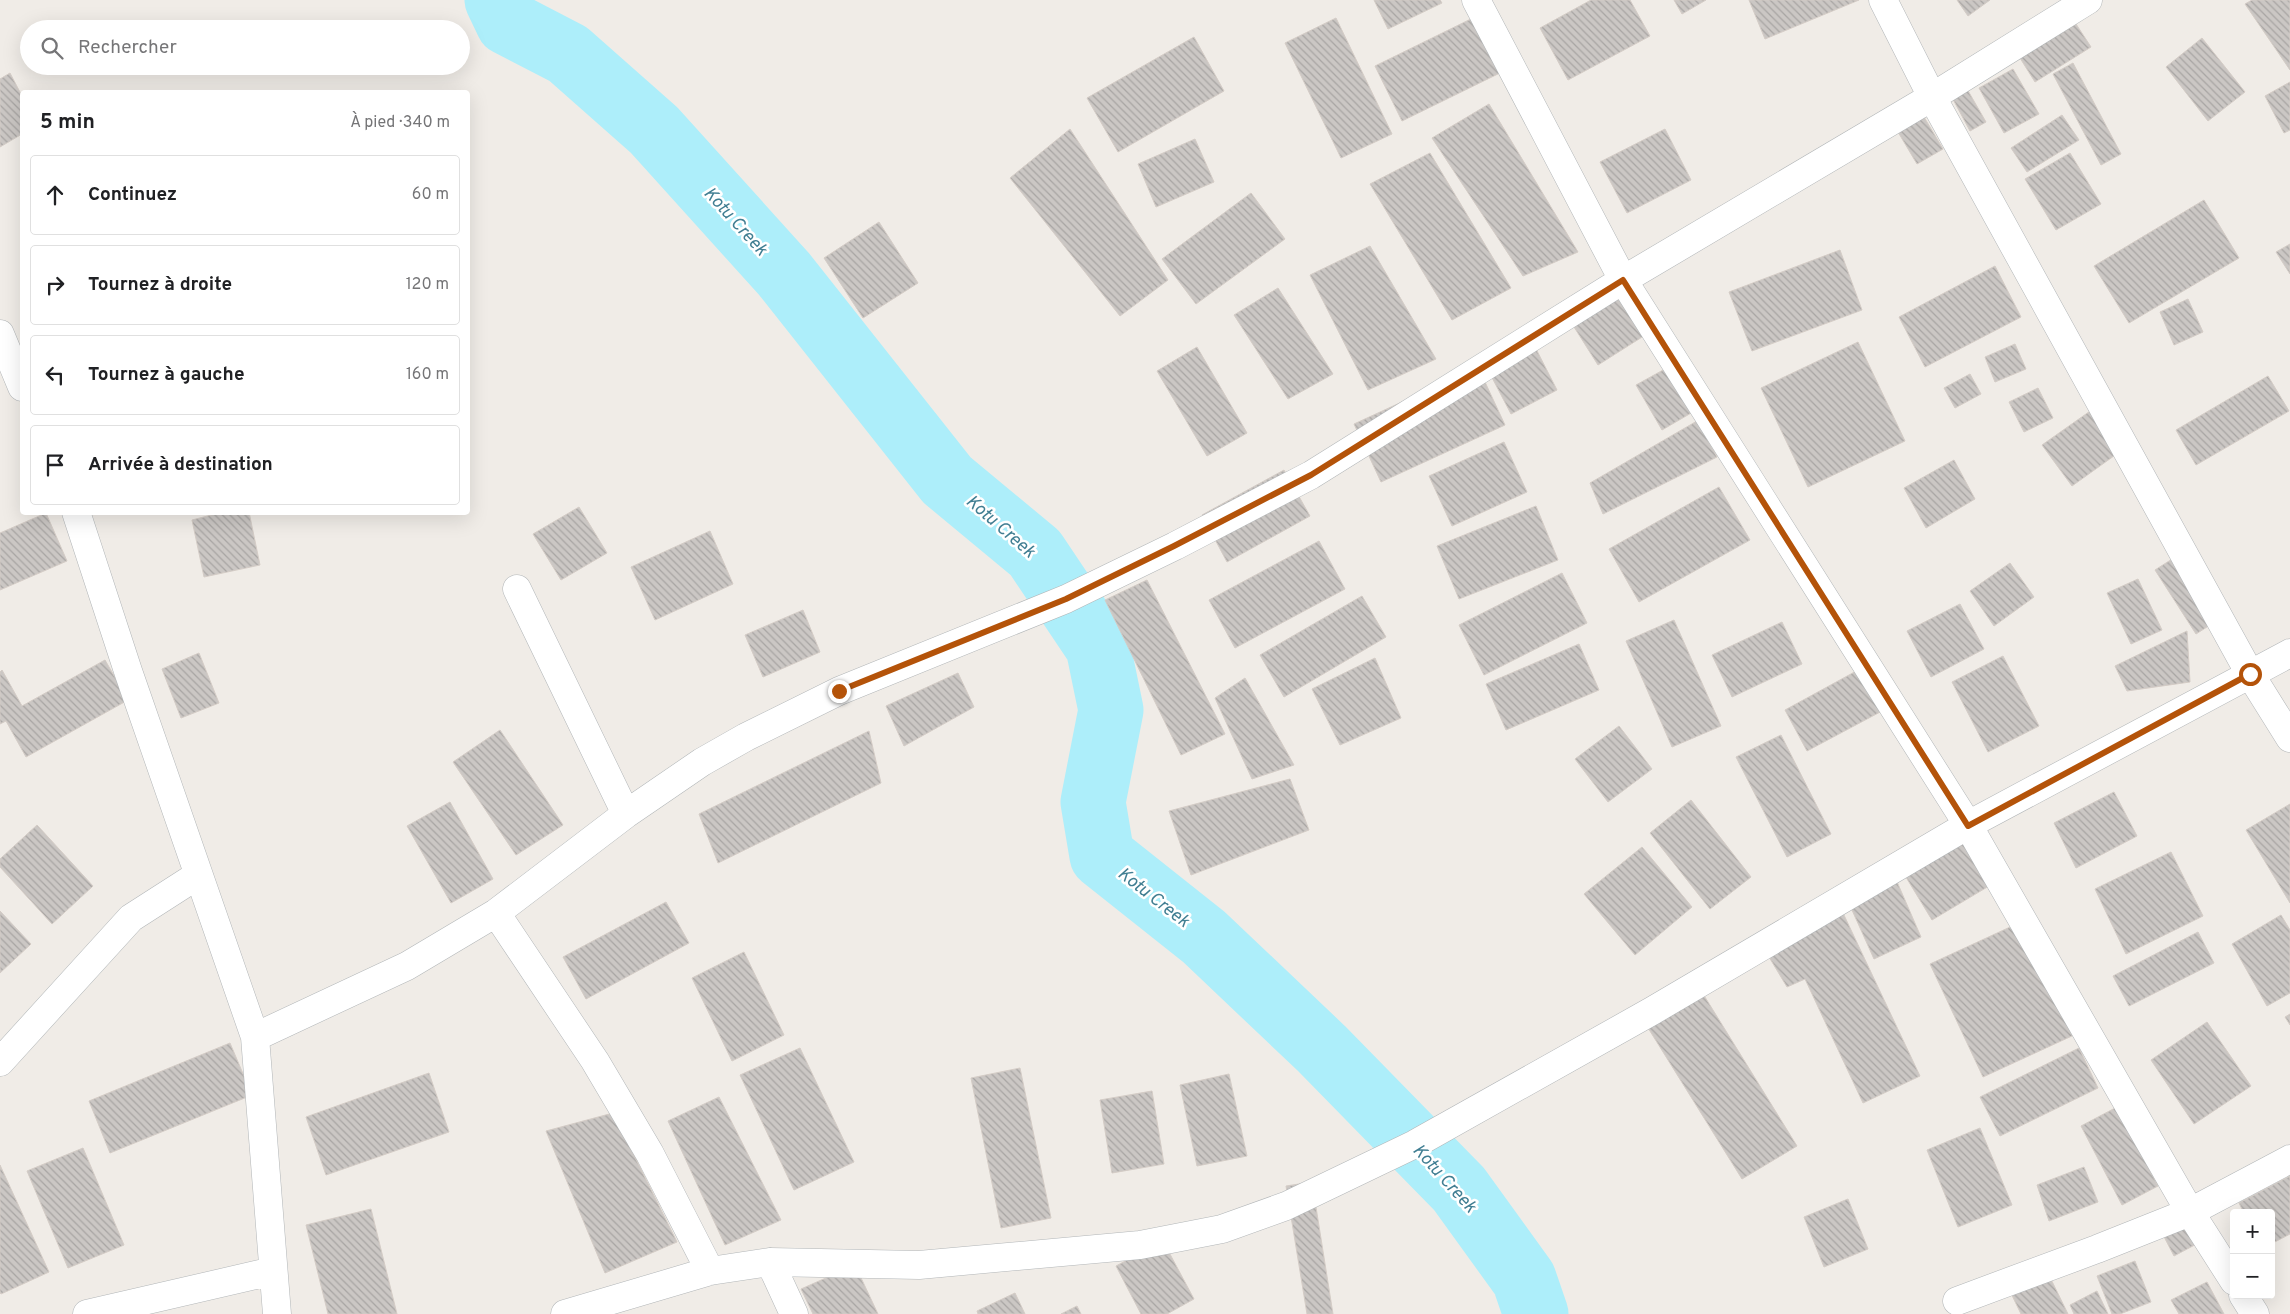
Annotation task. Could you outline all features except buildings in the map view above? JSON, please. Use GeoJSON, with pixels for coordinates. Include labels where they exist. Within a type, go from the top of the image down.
{"type":"FeatureCollection","features":[{"type":"Feature","properties":{"kind":"street"},"geometry":{"type":"LineString","coordinates":[[1476,0],[1623,280],[1968,826],[2190,1212],[2230,1275]]}},
{"type":"Feature","properties":{"kind":"street"},"geometry":{"type":"LineString","coordinates":[[1883,0],[1932,97],[2250,674],[2290,738]]}},
{"type":"Feature","properties":{"kind":"street"},"geometry":{"type":"LineString","coordinates":[[255,1037],[407,966],[496,913],[626,814],[702,762],[746,737],[839,691],[1066,599],[1311,475],[1623,280],[1932,97],[2088,0]]}},
{"type":"Feature","properties":{"kind":"street"},"geometry":{"type":"LineString","coordinates":[[0,334],[20,382]]}},
{"type":"Feature","properties":{"kind":"street"},"geometry":{"type":"LineString","coordinates":[[77,515],[198,875],[255,1037],[277,1314]]}},
{"type":"Feature","properties":{"kind":"street"},"geometry":{"type":"LineString","coordinates":[[517,589],[626,814]]}},
{"type":"Feature","properties":{"kind":"street"},"geometry":{"type":"LineString","coordinates":[[565,1314],[710,1270],[770,1262],[919,1265],[1140,1245],[1222,1229],[1286,1206],[1414,1144],[1652,1011],[1968,826],[2290,653]]}},
{"type":"Feature","properties":{"kind":"street"},"geometry":{"type":"LineString","coordinates":[[0,1062],[131,918],[198,875]]}},
{"type":"Feature","properties":{"kind":"street"},"geometry":{"type":"LineString","coordinates":[[496,913],[595,1060],[650,1154],[710,1270]]}},
{"type":"Feature","properties":{"kind":"street"},"geometry":{"type":"LineString","coordinates":[[1957,1301],[2190,1212],[2290,1160]]}},
{"type":"Feature","properties":{"kind":"street"},"geometry":{"type":"LineString","coordinates":[[770,1262],[794,1314]]}},
{"type":"Feature","properties":{"kind":"street"},"geometry":{"type":"LineString","coordinates":[[87,1314],[273,1272]]}},
{"type":"Feature","properties":{"kind":"street"},"geometry":{"type":"LineString","coordinates":[[2246,1299],[2255,1314]]}},
{"type":"Feature","properties":{"kind":"waterway","name":"Kotu Creek"},"geometry":{"type":"LineString","coordinates":[[497,0],[508,23],[568,54],[654,130],[784,274],[947,480],[1035,553],[1098,647],[1111,710],[1093,802],[1102,856],[1204,937],[1322,1049],[1459,1189],[1524,1279],[1536,1314]]}},
{"type":"Feature","properties":{"kind":"route"},"geometry":{"type":"LineString","coordinates":[[839,691],[1066,599],[1311,475],[1623,280],[1968,826],[2250,674]]}}]}
